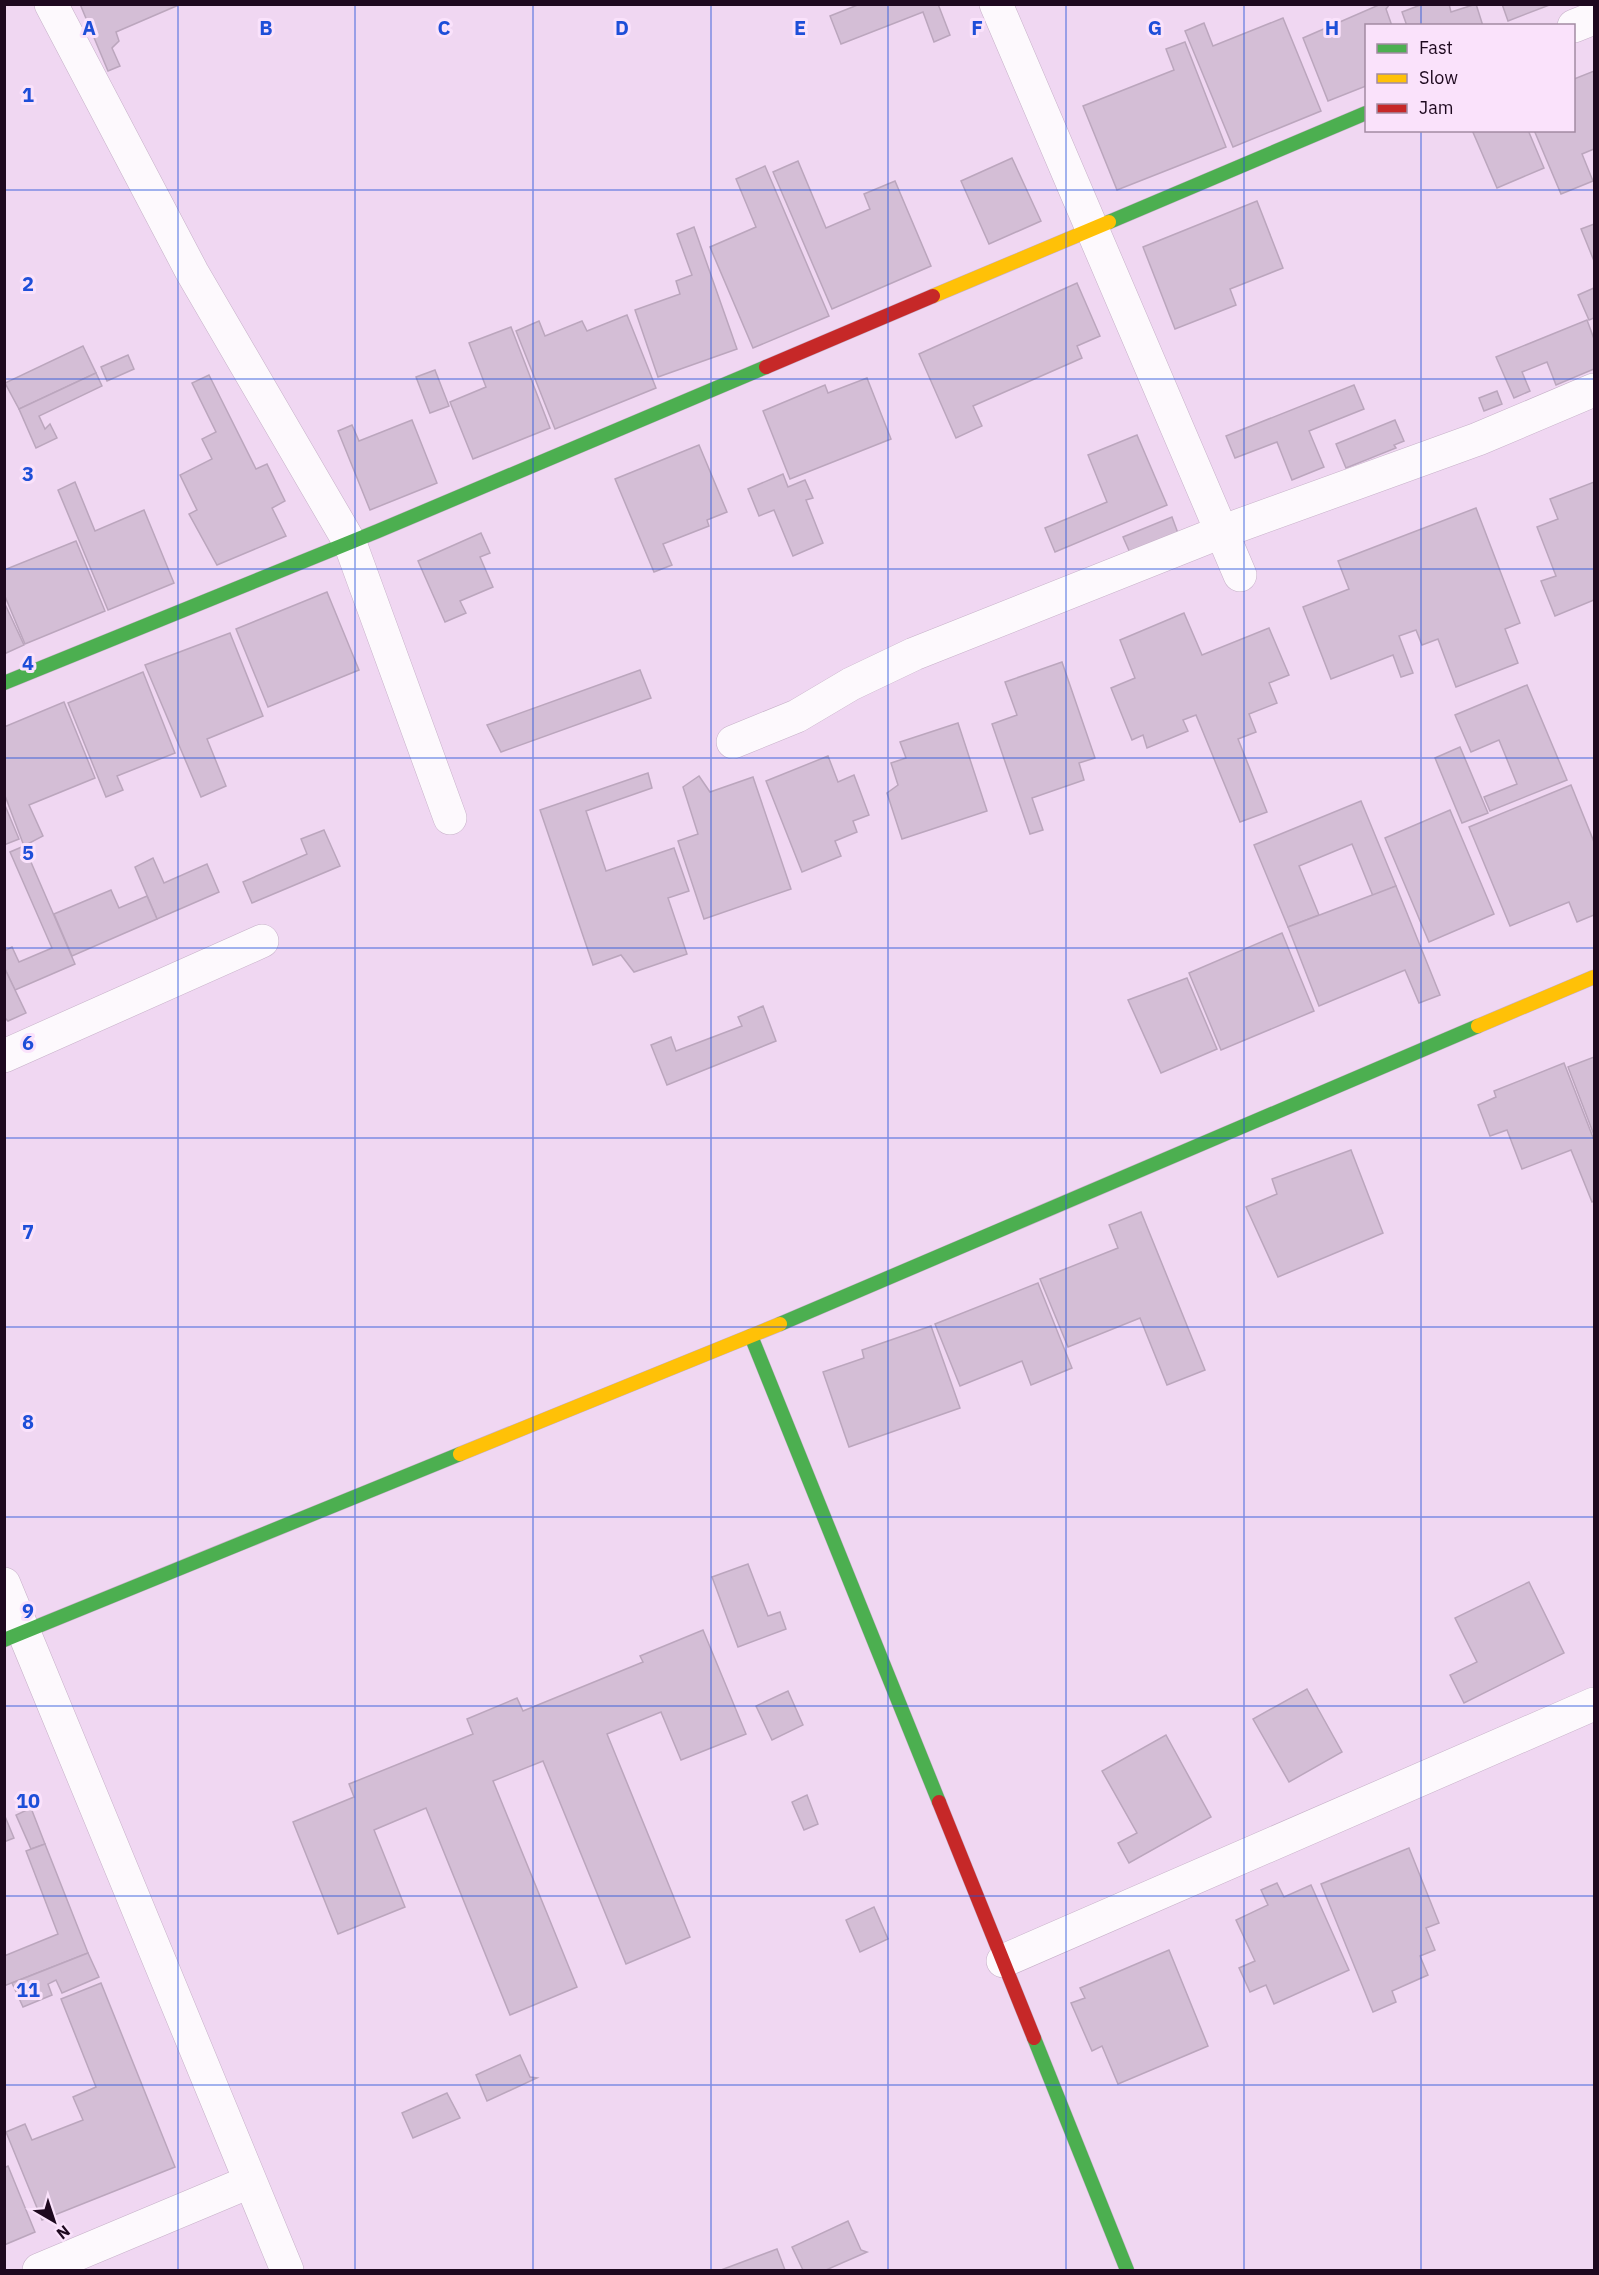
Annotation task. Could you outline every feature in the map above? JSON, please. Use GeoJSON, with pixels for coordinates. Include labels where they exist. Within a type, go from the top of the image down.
{"type":"FeatureCollection","features":[{"type":"Feature","properties":{"kind":"street"},"geometry":{"type":"LineString","coordinates":[[51,4],[192,272],[350,543],[450,818]]}},
{"type":"Feature","properties":{"kind":"street"},"geometry":{"type":"LineString","coordinates":[[996,4],[1240,575]]}},
{"type":"Feature","properties":{"kind":"street"},"geometry":{"type":"LineString","coordinates":[[1575,26],[1594,18]]}},
{"type":"Feature","properties":{"kind":"street"},"geometry":{"type":"LineString","coordinates":[[4,683],[350,543],[1365,113]]}},
{"type":"Feature","properties":{"kind":"street"},"geometry":{"type":"LineString","coordinates":[[733,742],[797,716],[851,684],[914,654],[1221,532],[1478,439],[1594,390]]}},
{"type":"Feature","properties":{"kind":"street"},"geometry":{"type":"LineString","coordinates":[[4,1056],[262,941]]}},
{"type":"Feature","properties":{"kind":"street"},"geometry":{"type":"LineString","coordinates":[[15,1635],[751,1336],[1594,977]]}},
{"type":"Feature","properties":{"kind":"street"},"geometry":{"type":"LineString","coordinates":[[751,1336],[1127,2271]]}},
{"type":"Feature","properties":{"kind":"street"},"geometry":{"type":"LineString","coordinates":[[4,1584],[15,1635],[287,2271]]}},
{"type":"Feature","properties":{"kind":"street"},"geometry":{"type":"LineString","coordinates":[[1003,1961],[1594,1704]]}},
{"type":"Feature","properties":{"kind":"street"},"geometry":{"type":"LineString","coordinates":[[39,2271],[249,2182]]}},
{"type":"Feature","properties":{"kind":"building"},"geometry":{"type":"Polygon","coordinates":[[[80,4],[181,4],[116,32],[119,41],[112,48],[120,66],[108,71],[80,4]]]}},
{"type":"Feature","properties":{"kind":"building"},"geometry":{"type":"Polygon","coordinates":[[[860,4],[938,4],[950,35],[934,42],[923,12],[841,44],[830,16],[860,4]]]}},
{"type":"Feature","properties":{"kind":"building"},"geometry":{"type":"Polygon","coordinates":[[[1381,4],[1390,4],[1386,9],[1391,24],[1365,24],[1365,86],[1328,101],[1303,38],[1381,4]]]}},
{"type":"Feature","properties":{"kind":"building"},"geometry":{"type":"Polygon","coordinates":[[[1423,4],[1449,4],[1451,12],[1476,4],[1482,24],[1406,24],[1402,12],[1423,4]]]}},
{"type":"Feature","properties":{"kind":"building"},"geometry":{"type":"Polygon","coordinates":[[[1502,4],[1552,4],[1508,21],[1502,4]]]}},
{"type":"Feature","properties":{"kind":"building"},"geometry":{"type":"Polygon","coordinates":[[[1283,18],[1321,111],[1233,147],[1185,31],[1204,23],[1213,46],[1283,18]]]}},
{"type":"Feature","properties":{"kind":"building"},"geometry":{"type":"Polygon","coordinates":[[[1185,42],[1226,147],[1117,190],[1083,106],[1174,70],[1166,49],[1185,42]]]}},
{"type":"Feature","properties":{"kind":"building"},"geometry":{"type":"Polygon","coordinates":[[[1594,71],[1594,149],[1582,154],[1593,181],[1561,194],[1535,132],[1575,132],[1575,79],[1594,71]]]}},
{"type":"Feature","properties":{"kind":"building"},"geometry":{"type":"Polygon","coordinates":[[[1473,132],[1529,132],[1544,168],[1497,188],[1473,132]]]}},
{"type":"Feature","properties":{"kind":"building"},"geometry":{"type":"Polygon","coordinates":[[[1012,158],[1041,221],[989,244],[961,181],[1012,158]]]}},
{"type":"Feature","properties":{"kind":"building"},"geometry":{"type":"Polygon","coordinates":[[[798,161],[826,228],[870,209],[864,194],[895,181],[931,266],[832,309],[773,172],[798,161]]]}},
{"type":"Feature","properties":{"kind":"building"},"geometry":{"type":"Polygon","coordinates":[[[765,166],[829,316],[753,348],[710,247],[756,227],[736,179],[765,166]]]}},
{"type":"Feature","properties":{"kind":"building"},"geometry":{"type":"Polygon","coordinates":[[[1257,201],[1283,268],[1230,289],[1236,305],[1175,329],[1143,247],[1257,201]]]}},
{"type":"Feature","properties":{"kind":"building"},"geometry":{"type":"Polygon","coordinates":[[[1594,224],[1594,261],[1581,229],[1594,224]]]}},
{"type":"Feature","properties":{"kind":"building"},"geometry":{"type":"Polygon","coordinates":[[[694,227],[737,349],[658,377],[635,310],[680,294],[676,281],[692,275],[677,234],[694,227]]]}},
{"type":"Feature","properties":{"kind":"building"},"geometry":{"type":"Polygon","coordinates":[[[1077,283],[1100,336],[1077,346],[1082,358],[973,406],[982,426],[956,438],[919,354],[1077,283]]]}},
{"type":"Feature","properties":{"kind":"building"},"geometry":{"type":"Polygon","coordinates":[[[1594,288],[1594,318],[1589,320],[1578,295],[1594,288]]]}},
{"type":"Feature","properties":{"kind":"building"},"geometry":{"type":"Polygon","coordinates":[[[627,315],[656,388],[555,429],[516,331],[539,321],[545,336],[582,321],[587,331],[627,315]]]}},
{"type":"Feature","properties":{"kind":"building"},"geometry":{"type":"Polygon","coordinates":[[[1587,320],[1594,339],[1594,369],[1556,385],[1547,362],[1522,372],[1530,391],[1514,398],[1496,357],[1587,320]]]}},
{"type":"Feature","properties":{"kind":"building"},"geometry":{"type":"Polygon","coordinates":[[[511,327],[550,428],[473,459],[450,402],[486,387],[469,343],[511,327]]]}},
{"type":"Feature","properties":{"kind":"building"},"geometry":{"type":"Polygon","coordinates":[[[83,346],[96,373],[19,409],[5,383],[83,346]]]}},
{"type":"Feature","properties":{"kind":"building"},"geometry":{"type":"Polygon","coordinates":[[[128,355],[134,369],[107,381],[101,367],[128,355]]]}},
{"type":"Feature","properties":{"kind":"building"},"geometry":{"type":"Polygon","coordinates":[[[435,370],[449,406],[430,413],[416,377],[435,370]]]}},
{"type":"Feature","properties":{"kind":"building"},"geometry":{"type":"Polygon","coordinates":[[[96,373],[102,386],[39,416],[45,429],[50,424],[57,438],[36,448],[19,409],[96,373]]]}},
{"type":"Feature","properties":{"kind":"building"},"geometry":{"type":"Polygon","coordinates":[[[209,375],[256,469],[267,464],[285,501],[272,508],[286,536],[217,565],[189,514],[197,510],[180,475],[212,459],[202,439],[216,432],[192,383],[209,375]]]}},
{"type":"Feature","properties":{"kind":"building"},"geometry":{"type":"Polygon","coordinates":[[[867,378],[891,439],[790,479],[763,411],[825,385],[828,393],[867,378]]]}},
{"type":"Feature","properties":{"kind":"building"},"geometry":{"type":"Polygon","coordinates":[[[1354,385],[1364,409],[1309,431],[1324,467],[1292,480],[1277,442],[1235,458],[1226,436],[1354,385]]]}},
{"type":"Feature","properties":{"kind":"building"},"geometry":{"type":"Polygon","coordinates":[[[1497,391],[1502,404],[1484,411],[1479,398],[1497,391]]]}},
{"type":"Feature","properties":{"kind":"building"},"geometry":{"type":"Polygon","coordinates":[[[412,420],[437,483],[370,510],[338,431],[352,425],[359,441],[412,420]]]}},
{"type":"Feature","properties":{"kind":"building"},"geometry":{"type":"Polygon","coordinates":[[[1395,420],[1404,441],[1394,445],[1396,448],[1346,468],[1336,444],[1395,420]]]}},
{"type":"Feature","properties":{"kind":"building"},"geometry":{"type":"Polygon","coordinates":[[[1137,435],[1167,505],[1055,552],[1045,528],[1107,502],[1088,455],[1137,435]]]}},
{"type":"Feature","properties":{"kind":"building"},"geometry":{"type":"Polygon","coordinates":[[[699,445],[727,512],[707,520],[709,526],[663,544],[672,565],[654,572],[615,479],[699,445]]]}},
{"type":"Feature","properties":{"kind":"building"},"geometry":{"type":"Polygon","coordinates":[[[783,474],[788,487],[805,480],[813,498],[806,500],[823,543],[793,556],[774,510],[759,516],[748,489],[783,474]]]}},
{"type":"Feature","properties":{"kind":"building"},"geometry":{"type":"Polygon","coordinates":[[[75,482],[95,531],[144,510],[174,583],[108,610],[58,490],[75,482]]]}},
{"type":"Feature","properties":{"kind":"building"},"geometry":{"type":"Polygon","coordinates":[[[1594,482],[1594,600],[1555,616],[1541,581],[1556,576],[1537,527],[1558,519],[1550,499],[1594,482]]]}},
{"type":"Feature","properties":{"kind":"building"},"geometry":{"type":"Polygon","coordinates":[[[1476,508],[1520,623],[1505,629],[1518,663],[1456,687],[1438,639],[1422,645],[1416,630],[1399,636],[1413,673],[1401,677],[1393,655],[1331,679],[1303,607],[1349,589],[1338,561],[1476,508]]]}},
{"type":"Feature","properties":{"kind":"building"},"geometry":{"type":"Polygon","coordinates":[[[1172,517],[1179,536],[1131,555],[1123,537],[1172,517]]]}},
{"type":"Feature","properties":{"kind":"building"},"geometry":{"type":"Polygon","coordinates":[[[481,533],[490,553],[480,557],[493,587],[460,601],[466,613],[445,622],[418,561],[481,533]]]}},
{"type":"Feature","properties":{"kind":"building"},"geometry":{"type":"Polygon","coordinates":[[[76,541],[105,611],[25,644],[4,594],[4,570],[76,541]]]}},
{"type":"Feature","properties":{"kind":"building"},"geometry":{"type":"Polygon","coordinates":[[[327,592],[359,670],[268,707],[236,629],[327,592]]]}},
{"type":"Feature","properties":{"kind":"building"},"geometry":{"type":"Polygon","coordinates":[[[4,602],[24,645],[4,654],[4,602]]]}},
{"type":"Feature","properties":{"kind":"building"},"geometry":{"type":"Polygon","coordinates":[[[1184,613],[1202,655],[1269,628],[1289,675],[1269,683],[1277,703],[1249,714],[1256,732],[1238,739],[1267,812],[1240,822],[1196,715],[1183,720],[1188,731],[1147,748],[1143,735],[1132,740],[1111,688],[1135,678],[1120,640],[1184,613]]]}},
{"type":"Feature","properties":{"kind":"building"},"geometry":{"type":"Polygon","coordinates":[[[230,633],[263,716],[207,739],[226,786],[201,797],[145,665],[230,633]]]}},
{"type":"Feature","properties":{"kind":"building"},"geometry":{"type":"Polygon","coordinates":[[[1062,662],[1095,758],[1079,763],[1084,780],[1032,798],[1043,830],[1030,834],[992,724],[1017,715],[1005,682],[1062,662]]]}},
{"type":"Feature","properties":{"kind":"building"},"geometry":{"type":"Polygon","coordinates":[[[640,670],[651,698],[501,752],[487,725],[640,670]]]}},
{"type":"Feature","properties":{"kind":"building"},"geometry":{"type":"Polygon","coordinates":[[[143,672],[175,753],[117,776],[123,790],[106,797],[68,703],[143,672]]]}},
{"type":"Feature","properties":{"kind":"building"},"geometry":{"type":"Polygon","coordinates":[[[1527,685],[1567,780],[1490,811],[1484,797],[1517,784],[1499,740],[1471,752],[1455,715],[1527,685]]]}},
{"type":"Feature","properties":{"kind":"building"},"geometry":{"type":"Polygon","coordinates":[[[64,702],[95,778],[29,805],[43,836],[24,846],[4,793],[4,727],[64,702]]]}},
{"type":"Feature","properties":{"kind":"building"},"geometry":{"type":"Polygon","coordinates":[[[958,723],[987,811],[902,839],[887,793],[898,785],[891,763],[906,758],[900,742],[958,723]]]}},
{"type":"Feature","properties":{"kind":"building"},"geometry":{"type":"Polygon","coordinates":[[[1460,747],[1488,813],[1462,823],[1435,758],[1460,747]]]}},
{"type":"Feature","properties":{"kind":"building"},"geometry":{"type":"Polygon","coordinates":[[[828,756],[838,782],[854,775],[869,815],[853,821],[857,832],[835,841],[841,856],[802,872],[766,781],[828,756]]]}},
{"type":"Feature","properties":{"kind":"building"},"geometry":{"type":"Polygon","coordinates":[[[648,773],[652,788],[586,811],[606,871],[674,848],[689,891],[668,898],[687,954],[634,972],[621,955],[593,965],[540,810],[648,773]]]}},
{"type":"Feature","properties":{"kind":"building"},"geometry":{"type":"Polygon","coordinates":[[[699,776],[710,792],[753,777],[791,889],[704,919],[678,841],[698,834],[683,787],[699,776]]]}},
{"type":"Feature","properties":{"kind":"building"},"geometry":{"type":"Polygon","coordinates":[[[1571,785],[1594,842],[1594,915],[1577,922],[1569,902],[1510,926],[1469,827],[1571,785]]]}},
{"type":"Feature","properties":{"kind":"building"},"geometry":{"type":"Polygon","coordinates":[[[1361,801],[1396,886],[1373,896],[1352,844],[1299,866],[1319,915],[1288,927],[1254,845],[1361,801]]]}},
{"type":"Feature","properties":{"kind":"building"},"geometry":{"type":"Polygon","coordinates":[[[4,803],[19,839],[4,845],[4,803]]]}},
{"type":"Feature","properties":{"kind":"building"},"geometry":{"type":"Polygon","coordinates":[[[1450,810],[1494,914],[1429,942],[1385,838],[1450,810]]]}},
{"type":"Feature","properties":{"kind":"building"},"geometry":{"type":"Polygon","coordinates":[[[324,830],[340,866],[252,903],[243,882],[307,854],[301,839],[324,830]]]}},
{"type":"Feature","properties":{"kind":"building"},"geometry":{"type":"Polygon","coordinates":[[[24,846],[75,964],[15,990],[4,967],[4,951],[12,947],[19,962],[52,948],[10,852],[24,846]]]}},
{"type":"Feature","properties":{"kind":"building"},"geometry":{"type":"Polygon","coordinates":[[[153,858],[164,883],[207,864],[219,892],[157,919],[135,867],[153,858]]]}},
{"type":"Feature","properties":{"kind":"building"},"geometry":{"type":"Polygon","coordinates":[[[1396,886],[1440,995],[1419,1003],[1405,970],[1319,1006],[1288,927],[1396,886]]]}},
{"type":"Feature","properties":{"kind":"building"},"geometry":{"type":"Polygon","coordinates":[[[111,890],[119,908],[147,896],[157,919],[72,956],[54,914],[111,890]]]}},
{"type":"Feature","properties":{"kind":"building"},"geometry":{"type":"Polygon","coordinates":[[[1282,933],[1314,1011],[1221,1050],[1189,973],[1282,933]]]}},
{"type":"Feature","properties":{"kind":"building"},"geometry":{"type":"Polygon","coordinates":[[[4,967],[26,1013],[8,1021],[4,1017],[4,967]]]}},
{"type":"Feature","properties":{"kind":"building"},"geometry":{"type":"Polygon","coordinates":[[[1187,978],[1217,1049],[1161,1073],[1128,1000],[1187,978]]]}},
{"type":"Feature","properties":{"kind":"building"},"geometry":{"type":"Polygon","coordinates":[[[763,1006],[776,1041],[667,1085],[651,1045],[671,1037],[676,1051],[742,1026],[738,1017],[763,1006]]]}},
{"type":"Feature","properties":{"kind":"building"},"geometry":{"type":"Polygon","coordinates":[[[1594,1057],[1594,1135],[1568,1067],[1594,1057]]]}},
{"type":"Feature","properties":{"kind":"building"},"geometry":{"type":"Polygon","coordinates":[[[1564,1063],[1594,1140],[1594,1201],[1592,1202],[1571,1150],[1522,1169],[1507,1130],[1490,1136],[1478,1105],[1496,1097],[1494,1091],[1564,1063]]]}},
{"type":"Feature","properties":{"kind":"building"},"geometry":{"type":"Polygon","coordinates":[[[1351,1150],[1383,1233],[1278,1277],[1246,1207],[1277,1194],[1272,1179],[1351,1150]]]}},
{"type":"Feature","properties":{"kind":"building"},"geometry":{"type":"Polygon","coordinates":[[[1141,1212],[1205,1370],[1167,1385],[1140,1318],[1068,1347],[1040,1279],[1118,1248],[1109,1225],[1141,1212]]]}},
{"type":"Feature","properties":{"kind":"building"},"geometry":{"type":"Polygon","coordinates":[[[1038,1283],[1072,1368],[1031,1385],[1022,1361],[960,1386],[935,1324],[1038,1283]]]}},
{"type":"Feature","properties":{"kind":"building"},"geometry":{"type":"Polygon","coordinates":[[[931,1326],[960,1408],[849,1447],[823,1372],[864,1358],[862,1350],[931,1326]]]}},
{"type":"Feature","properties":{"kind":"building"},"geometry":{"type":"Polygon","coordinates":[[[748,1564],[768,1616],[780,1612],[786,1629],[738,1647],[712,1577],[748,1564]]]}},
{"type":"Feature","properties":{"kind":"building"},"geometry":{"type":"Polygon","coordinates":[[[1529,1582],[1564,1653],[1464,1703],[1450,1675],[1477,1662],[1455,1618],[1529,1582]]]}},
{"type":"Feature","properties":{"kind":"building"},"geometry":{"type":"Polygon","coordinates":[[[703,1630],[746,1734],[681,1760],[661,1712],[607,1734],[690,1937],[626,1964],[543,1761],[493,1781],[577,1987],[510,2015],[426,1808],[374,1830],[405,1907],[338,1934],[293,1822],[354,1797],[349,1784],[473,1734],[467,1719],[517,1698],[523,1711],[643,1662],[640,1656],[703,1630]]]}},
{"type":"Feature","properties":{"kind":"building"},"geometry":{"type":"Polygon","coordinates":[[[1307,1689],[1342,1752],[1289,1782],[1253,1719],[1307,1689]]]}},
{"type":"Feature","properties":{"kind":"building"},"geometry":{"type":"Polygon","coordinates":[[[788,1691],[803,1725],[772,1740],[756,1706],[788,1691]]]}},
{"type":"Feature","properties":{"kind":"building"},"geometry":{"type":"Polygon","coordinates":[[[1166,1735],[1211,1817],[1129,1863],[1118,1843],[1137,1833],[1102,1771],[1166,1735]]]}},
{"type":"Feature","properties":{"kind":"building"},"geometry":{"type":"Polygon","coordinates":[[[807,1795],[818,1824],[804,1830],[792,1802],[807,1795]]]}},
{"type":"Feature","properties":{"kind":"building"},"geometry":{"type":"Polygon","coordinates":[[[31,1808],[45,1844],[31,1849],[16,1815],[31,1808]]]}},
{"type":"Feature","properties":{"kind":"building"},"geometry":{"type":"Polygon","coordinates":[[[4,1814],[14,1838],[4,1842],[4,1814]]]}},
{"type":"Feature","properties":{"kind":"building"},"geometry":{"type":"Polygon","coordinates":[[[45,1844],[88,1953],[4,1986],[4,1956],[58,1934],[26,1851],[45,1844]]]}},
{"type":"Feature","properties":{"kind":"building"},"geometry":{"type":"Polygon","coordinates":[[[1409,1848],[1439,1923],[1426,1928],[1435,1950],[1420,1956],[1428,1975],[1392,1991],[1396,2002],[1373,2012],[1321,1884],[1409,1848]]]}},
{"type":"Feature","properties":{"kind":"building"},"geometry":{"type":"Polygon","coordinates":[[[1277,1883],[1284,1897],[1311,1885],[1349,1970],[1274,2004],[1266,1985],[1250,1992],[1239,1968],[1255,1961],[1236,1920],[1268,1905],[1261,1890],[1277,1883]]]}},
{"type":"Feature","properties":{"kind":"building"},"geometry":{"type":"Polygon","coordinates":[[[874,1907],[888,1939],[860,1952],[846,1920],[874,1907]]]}},
{"type":"Feature","properties":{"kind":"building"},"geometry":{"type":"Polygon","coordinates":[[[1169,1950],[1208,2046],[1118,2084],[1102,2046],[1092,2051],[1071,2003],[1085,1998],[1080,1988],[1169,1950]]]}},
{"type":"Feature","properties":{"kind":"building"},"geometry":{"type":"Polygon","coordinates":[[[88,1953],[99,1977],[62,1993],[56,1980],[48,1984],[52,1995],[23,2007],[12,1983],[88,1953]]]}},
{"type":"Feature","properties":{"kind":"building"},"geometry":{"type":"Polygon","coordinates":[[[101,1983],[175,2167],[42,2220],[6,2132],[25,2124],[32,2140],[83,2120],[73,2097],[96,2087],[61,1999],[101,1983]]]}},
{"type":"Feature","properties":{"kind":"building"},"geometry":{"type":"Polygon","coordinates":[[[520,2055],[530,2077],[537,2078],[487,2101],[476,2075],[520,2055]]]}},
{"type":"Feature","properties":{"kind":"building"},"geometry":{"type":"Polygon","coordinates":[[[447,2093],[460,2118],[413,2138],[402,2113],[447,2093]]]}},
{"type":"Feature","properties":{"kind":"building"},"geometry":{"type":"Polygon","coordinates":[[[8,2166],[35,2232],[4,2245],[4,2168],[8,2166]]]}},
{"type":"Feature","properties":{"kind":"building"},"geometry":{"type":"Polygon","coordinates":[[[848,2221],[861,2250],[867,2252],[826,2270],[803,2270],[792,2247],[848,2221]]]}},
{"type":"Feature","properties":{"kind":"building"},"geometry":{"type":"Polygon","coordinates":[[[777,2249],[785,2270],[721,2270],[777,2249]]]}},
{"type":"Feature","properties":{"kind":"traffic: fast"},"geometry":{"type":"LineString","coordinates":[[1109,222],[1365,113]]}},
{"type":"Feature","properties":{"kind":"traffic: fast"},"geometry":{"type":"LineString","coordinates":[[4,683],[378,531],[766,367]]}},
{"type":"Feature","properties":{"kind":"traffic: fast"},"geometry":{"type":"LineString","coordinates":[[780,1324],[1478,1026]]}},
{"type":"Feature","properties":{"kind":"traffic: fast"},"geometry":{"type":"LineString","coordinates":[[751,1336],[939,1802]]}},
{"type":"Feature","properties":{"kind":"traffic: fast"},"geometry":{"type":"LineString","coordinates":[[4,1640],[460,1454]]}},
{"type":"Feature","properties":{"kind":"traffic: fast"},"geometry":{"type":"LineString","coordinates":[[1034,2038],[1127,2270]]}},
{"type":"Feature","properties":{"kind":"traffic: slow"},"geometry":{"type":"LineString","coordinates":[[933,296],[1109,222]]}},
{"type":"Feature","properties":{"kind":"traffic: slow"},"geometry":{"type":"LineString","coordinates":[[1478,1026],[1594,977]]}},
{"type":"Feature","properties":{"kind":"traffic: slow"},"geometry":{"type":"LineString","coordinates":[[460,1454],[780,1324]]}},
{"type":"Feature","properties":{"kind":"traffic: jam"},"geometry":{"type":"LineString","coordinates":[[766,367],[933,296]]}},
{"type":"Feature","properties":{"kind":"traffic: jam"},"geometry":{"type":"LineString","coordinates":[[939,1802],[1034,2038]]}}]}
